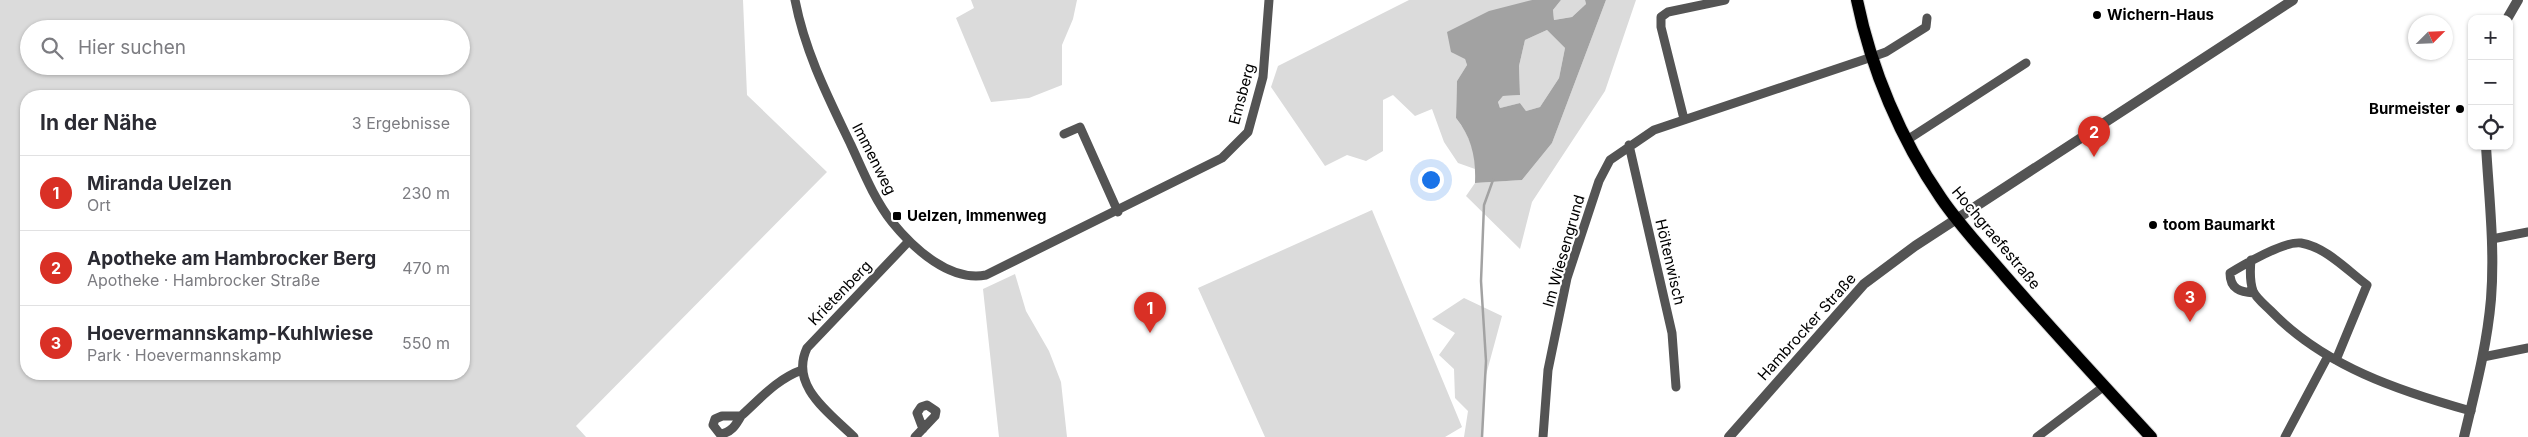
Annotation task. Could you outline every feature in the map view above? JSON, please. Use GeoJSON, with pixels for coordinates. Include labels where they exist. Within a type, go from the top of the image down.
{"type":"FeatureCollection","features":[{"type":"Feature","properties":{"kind":"main road","name":"Hochgraefestraße"},"geometry":{"type":"LineString","coordinates":[[1856,0],[1872,57],[1887,97],[1924,171],[1957,219],[2103,386],[2151,437]]}},
{"type":"Feature","properties":{"kind":"street","name":"Immenweg"},"geometry":{"type":"LineString","coordinates":[[795,0],[809,54],[822,84],[874,193],[892,221],[910,241],[941,266],[962,276],[986,276]]}},
{"type":"Feature","properties":{"kind":"street","name":"Emsberg"},"geometry":{"type":"LineString","coordinates":[[986,276],[1118,212],[1222,158],[1248,132],[1263,76],[1269,0]]}},
{"type":"Feature","properties":{"kind":"street"},"geometry":{"type":"LineString","coordinates":[[1684,119],[1661,27],[1661,17],[1668,12],[1725,0]]}},
{"type":"Feature","properties":{"kind":"street","name":"Hambrocker Straße"},"geometry":{"type":"LineString","coordinates":[[1729,437],[1864,284],[1915,246],[2293,0]]}},
{"type":"Feature","properties":{"kind":"street"},"geometry":{"type":"LineString","coordinates":[[2509,15],[2518,0]]}},
{"type":"Feature","properties":{"kind":"street","name":"Im Wiesengrund"},"geometry":{"type":"LineString","coordinates":[[1543,437],[1548,370],[1567,278],[1599,181],[1610,160],[1654,130],[1886,52],[1926,27],[1927,18]]}},
{"type":"Feature","properties":{"kind":"street"},"geometry":{"type":"LineString","coordinates":[[1907,140],[2026,63]]}},
{"type":"Feature","properties":{"kind":"street"},"geometry":{"type":"LineString","coordinates":[[1064,134],[1080,126],[1118,212]]}},
{"type":"Feature","properties":{"kind":"street","name":"Höltenwisch"},"geometry":{"type":"LineString","coordinates":[[1630,145],[1672,333],[1676,386]]}},
{"type":"Feature","properties":{"kind":"street"},"geometry":{"type":"LineString","coordinates":[[2464,437],[2483,357],[2491,298],[2492,239],[2486,150]]}},
{"type":"Feature","properties":{"kind":"street"},"geometry":{"type":"LineString","coordinates":[[2492,239],[2528,232]]}},
{"type":"Feature","properties":{"kind":"street","name":"Krietenberg"},"geometry":{"type":"LineString","coordinates":[[802,370],[802,359],[807,348],[910,241]]}},
{"type":"Feature","properties":{"kind":"street"},"geometry":{"type":"LineString","coordinates":[[2254,293],[2243,292],[2234,288],[2230,282],[2230,274],[2251,260],[2284,246],[2300,243],[2320,250],[2367,286],[2332,358],[2285,437]]}},
{"type":"Feature","properties":{"kind":"street"},"geometry":{"type":"LineString","coordinates":[[2251,260],[2254,293],[2284,324],[2332,358],[2382,382],[2417,396],[2471,411]]}},
{"type":"Feature","properties":{"kind":"street"},"geometry":{"type":"LineString","coordinates":[[2483,357],[2528,348]]}},
{"type":"Feature","properties":{"kind":"street"},"geometry":{"type":"LineString","coordinates":[[741,416],[781,380],[802,370],[805,383],[816,400],[854,437]]}},
{"type":"Feature","properties":{"kind":"street"},"geometry":{"type":"LineString","coordinates":[[2037,437],[2103,386]]}},
{"type":"Feature","properties":{"kind":"street"},"geometry":{"type":"LineString","coordinates":[[916,437],[923,429]]}},
{"type":"Feature","properties":{"kind":"shaded area"},"geometry":{"type":"Polygon","coordinates":[[[0,0],[743,0],[747,95],[827,172],[576,426],[586,437],[0,437],[0,0]]]}},
{"type":"Feature","properties":{"kind":"shaded area"},"geometry":{"type":"Polygon","coordinates":[[[971,0],[1077,0],[1073,19],[1062,45],[1062,85],[1029,98],[991,102],[956,18],[974,8],[971,0]]]}},
{"type":"Feature","properties":{"kind":"shaded area"},"geometry":{"type":"Polygon","coordinates":[[[1409,0],[1532,0],[1465,59],[1467,65],[1457,81],[1456,118],[1470,142],[1474,155],[1475,169],[1458,163],[1444,142],[1432,109],[1415,116],[1393,95],[1383,100],[1383,151],[1366,161],[1347,155],[1325,166],[1271,87],[1278,66],[1409,0]]]}},
{"type":"Feature","properties":{"kind":"shaded area"},"geometry":{"type":"Polygon","coordinates":[[[1532,0],[1561,0],[1553,10],[1554,20],[1572,17],[1586,4],[1585,0],[1606,0],[1552,143],[1522,180],[1475,183],[1475,165],[1472,149],[1466,133],[1456,118],[1457,81],[1467,65],[1465,59],[1451,52],[1447,32],[1489,11],[1532,0]],[[1547,30],[1525,40],[1519,66],[1520,95],[1503,96],[1498,102],[1500,108],[1520,103],[1526,111],[1540,107],[1559,78],[1565,48],[1547,30]]]}},
{"type":"Feature","properties":{"kind":"shaded area"},"geometry":{"type":"Polygon","coordinates":[[[1561,0],[1585,0],[1586,4],[1572,17],[1554,20],[1553,10],[1561,0]]]}},
{"type":"Feature","properties":{"kind":"shaded area"},"geometry":{"type":"Polygon","coordinates":[[[1606,0],[1636,0],[1605,91],[1532,202],[1520,249],[1466,196],[1475,183],[1522,180],[1552,143],[1606,0]]]}},
{"type":"Feature","properties":{"kind":"shaded area"},"geometry":{"type":"Polygon","coordinates":[[[1547,30],[1565,48],[1559,78],[1540,107],[1526,111],[1520,103],[1500,108],[1498,102],[1503,96],[1520,95],[1519,66],[1525,40],[1547,30]]]}},
{"type":"Feature","properties":{"kind":"shaded area"},"geometry":{"type":"Polygon","coordinates":[[[1372,210],[1462,427],[1445,437],[1265,437],[1198,288],[1372,210]]]}},
{"type":"Feature","properties":{"kind":"shaded area"},"geometry":{"type":"Polygon","coordinates":[[[1015,274],[1026,311],[1049,351],[1061,382],[1067,437],[999,437],[983,289],[1015,274]]]}},
{"type":"Feature","properties":{"kind":"shaded area"},"geometry":{"type":"Polygon","coordinates":[[[1464,298],[1502,316],[1486,375],[1482,437],[1464,437],[1468,411],[1455,398],[1454,369],[1439,355],[1455,333],[1432,319],[1464,298]]]}},
{"type":"Feature","properties":{"kind":"waterway"},"geometry":{"type":"LineString","coordinates":[[1482,437],[1486,361],[1481,281],[1484,205],[1493,180]]}},
{"type":"Feature","properties":{"kind":"place","name":"Wichern-Haus"},"geometry":{"type":"Point","coordinates":[2097,15]}},
{"type":"Feature","properties":{"kind":"place","name":"Burmeister"},"geometry":{"type":"Point","coordinates":[2460,109]}},
{"type":"Feature","properties":{"kind":"place","name":"Apotheke am Hambrocker Berg"},"geometry":{"type":"Point","coordinates":[2094,157]}},
{"type":"Feature","properties":{"kind":"place","name":"Uelzen, Immenweg"},"geometry":{"type":"Point","coordinates":[897,216]}},
{"type":"Feature","properties":{"kind":"place","name":"toom Baumarkt"},"geometry":{"type":"Point","coordinates":[2153,225]}},
{"type":"Feature","properties":{"kind":"place","name":"Hoevermannskamp-Kuhlwiese"},"geometry":{"type":"Point","coordinates":[2190,322]}},
{"type":"Feature","properties":{"kind":"place","name":"Miranda Uelzen"},"geometry":{"type":"Point","coordinates":[1150,333]}}]}
